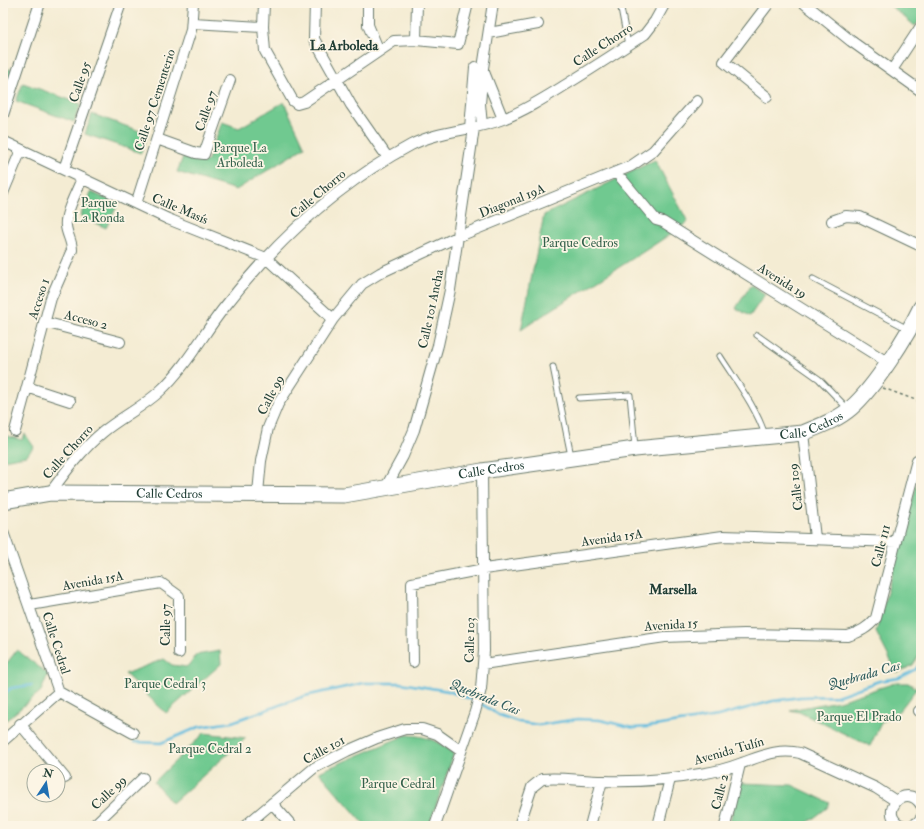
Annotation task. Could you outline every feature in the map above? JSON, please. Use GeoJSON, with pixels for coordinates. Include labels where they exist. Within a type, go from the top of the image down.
{"type":"FeatureCollection","features":[{"type":"Feature","properties":{"kind":"street"},"geometry":{"type":"LineString","coordinates":[[3,115],[40,3]]}},
{"type":"Feature","properties":{"kind":"street","name":"Calle 95"},"geometry":{"type":"LineString","coordinates":[[64,169],[121,3]]}},
{"type":"Feature","properties":{"kind":"street","name":"Calle 97 Cementerio"},"geometry":{"type":"LineString","coordinates":[[136,204],[192,23],[193,3]]}},
{"type":"Feature","properties":{"kind":"street"},"geometry":{"type":"LineString","coordinates":[[264,3],[263,27],[267,58],[293,101],[297,104],[304,102],[394,41],[416,40],[458,44],[468,3]]}},
{"type":"Feature","properties":{"kind":"street"},"geometry":{"type":"LineString","coordinates":[[315,3],[314,39],[336,79],[388,158]]}},
{"type":"Feature","properties":{"kind":"street"},"geometry":{"type":"LineString","coordinates":[[368,3],[368,25],[379,51]]}},
{"type":"Feature","properties":{"kind":"street"},"geometry":{"type":"LineString","coordinates":[[416,40],[417,3]]}},
{"type":"Feature","properties":{"kind":"street","name":"Calle 101 Ancha"},"geometry":{"type":"LineString","coordinates":[[386,487],[403,456],[414,430],[438,345],[450,290],[457,237],[480,104],[479,68],[490,33],[493,3]]}},
{"type":"Feature","properties":{"kind":"street","name":"Calle Chorro"},"geometry":{"type":"LineString","coordinates":[[50,493],[66,470],[102,433],[159,392],[182,367],[224,309],[266,258],[316,209],[350,182],[388,158],[427,137],[475,127],[503,119],[532,106],[645,34],[655,21],[665,3]]}},
{"type":"Feature","properties":{"kind":"street"},"geometry":{"type":"LineString","coordinates":[[768,97],[724,62],[769,3]]}},
{"type":"Feature","properties":{"kind":"street"},"geometry":{"type":"LineString","coordinates":[[804,3],[851,41],[921,91]]}},
{"type":"Feature","properties":{"kind":"street"},"geometry":{"type":"LineString","coordinates":[[192,23],[263,27]]}},
{"type":"Feature","properties":{"kind":"street"},"geometry":{"type":"LineString","coordinates":[[490,33],[538,24]]}},
{"type":"Feature","properties":{"kind":"street"},"geometry":{"type":"LineString","coordinates":[[892,70],[921,26]]}},
{"type":"Feature","properties":{"kind":"street"},"geometry":{"type":"LineString","coordinates":[[479,68],[503,119]]}},
{"type":"Feature","properties":{"kind":"street","name":"Calle 97"},"geometry":{"type":"LineString","coordinates":[[157,139],[204,154],[230,80]]}},
{"type":"Feature","properties":{"kind":"street","name":"Diagonal 19A"},"geometry":{"type":"LineString","coordinates":[[333,319],[362,284],[380,273],[457,237],[631,166],[653,151],[697,101]]}},
{"type":"Feature","properties":{"kind":"street","name":"Calle Masís"},"geometry":{"type":"LineString","coordinates":[[3,141],[168,219],[266,258],[333,319]]}},
{"type":"Feature","properties":{"kind":"street"},"geometry":{"type":"LineString","coordinates":[[3,193],[21,150]]}},
{"type":"Feature","properties":{"kind":"street","name":"Avenida 19"},"geometry":{"type":"LineString","coordinates":[[616,172],[656,220],[663,222],[888,362]]}},
{"type":"Feature","properties":{"kind":"street","name":"Acceso 1"},"geometry":{"type":"LineString","coordinates":[[15,431],[51,298],[72,250],[72,243],[66,226],[66,216],[82,178]]}},
{"type":"Feature","properties":{"kind":"street"},"geometry":{"type":"LineString","coordinates":[[832,221],[846,216],[860,217],[921,246]]}},
{"type":"Feature","properties":{"kind":"street","name":"Calle Cedros"},"geometry":{"type":"LineString","coordinates":[[3,501],[50,493],[258,493],[344,495],[482,471],[635,449],[803,433],[826,424],[849,410],[888,362],[921,307]]}},
{"type":"Feature","properties":{"kind":"street","name":"Calle 99"},"geometry":{"type":"LineString","coordinates":[[258,493],[261,461],[267,436],[278,404],[333,319]]}},
{"type":"Feature","properties":{"kind":"street","name":"Acceso 2"},"geometry":{"type":"LineString","coordinates":[[44,322],[120,342]]}},
{"type":"Feature","properties":{"kind":"street"},"geometry":{"type":"LineString","coordinates":[[27,387],[70,401]]}},
{"type":"Feature","properties":{"kind":"street","name":"Calle 109"},"geometry":{"type":"LineString","coordinates":[[803,433],[815,538]]}},
{"type":"Feature","properties":{"kind":"street","name":"Calle 111"},"geometry":{"type":"LineString","coordinates":[[861,631],[870,626],[876,618],[917,460]]}},
{"type":"Feature","properties":{"kind":"street","name":"Calle 103"},"geometry":{"type":"LineString","coordinates":[[435,826],[475,712],[481,689],[483,664],[484,569],[482,471]]}},
{"type":"Feature","properties":{"kind":"street","name":"Calle Cedral"},"geometry":{"type":"LineString","coordinates":[[3,532],[59,692],[20,724],[3,741]]}},
{"type":"Feature","properties":{"kind":"street","name":"Avenida 15A"},"geometry":{"type":"LineString","coordinates":[[412,662],[412,583],[484,569],[723,536],[896,542]]}},
{"type":"Feature","properties":{"kind":"street","name":"Calle 97"},"geometry":{"type":"LineString","coordinates":[[161,583],[179,596],[179,653]]}},
{"type":"Feature","properties":{"kind":"street","name":"Avenida 15A"},"geometry":{"type":"LineString","coordinates":[[30,606],[161,583]]}},
{"type":"Feature","properties":{"kind":"street","name":"Avenida 15"},"geometry":{"type":"LineString","coordinates":[[483,664],[665,637],[744,634],[848,636],[861,631]]}},
{"type":"Feature","properties":{"kind":"street"},"geometry":{"type":"LineString","coordinates":[[59,692],[133,733]]}},
{"type":"Feature","properties":{"kind":"street"},"geometry":{"type":"LineString","coordinates":[[20,724],[52,763]]}},
{"type":"Feature","properties":{"kind":"street","name":"Calle 101"},"geometry":{"type":"LineString","coordinates":[[246,826],[314,768],[346,751],[405,729],[422,729],[437,734],[461,750]]}},
{"type":"Feature","properties":{"kind":"street","name":"Avenida Tulín"},"geometry":{"type":"LineString","coordinates":[[519,826],[530,792],[535,783],[542,779],[551,778],[602,781],[670,779],[703,774],[740,764],[766,753],[790,750],[800,753],[876,788],[896,801]]}},
{"type":"Feature","properties":{"kind":"street","name":"Calle 2"},"geometry":{"type":"LineString","coordinates":[[725,826],[740,764]]}},
{"type":"Feature","properties":{"kind":"street","name":"Calle 99"},"geometry":{"type":"LineString","coordinates":[[93,826],[143,778]]}},
{"type":"Feature","properties":{"kind":"street"},"geometry":{"type":"LineString","coordinates":[[658,826],[670,779]]}},
{"type":"Feature","properties":{"kind":"street"},"geometry":{"type":"LineString","coordinates":[[590,826],[602,781]]}},
{"type":"Feature","properties":{"kind":"street"},"geometry":{"type":"LineString","coordinates":[[901,826],[892,814],[896,801],[900,798],[910,796],[915,798],[921,805]]}},
{"type":"Feature","properties":{"kind":"street"},"geometry":{"type":"LineString","coordinates":[[272,803],[292,826]]}},
{"type":"Feature","properties":{"kind":"lane"},"geometry":{"type":"LineString","coordinates":[[620,3],[628,45]]}},
{"type":"Feature","properties":{"kind":"lane"},"geometry":{"type":"LineString","coordinates":[[813,279],[909,329]]}},
{"type":"Feature","properties":{"kind":"lane"},"geometry":{"type":"LineString","coordinates":[[757,335],[819,378],[849,410]]}},
{"type":"Feature","properties":{"kind":"lane"},"geometry":{"type":"LineString","coordinates":[[720,356],[750,402],[762,424],[765,436]]}},
{"type":"Feature","properties":{"kind":"lane"},"geometry":{"type":"LineString","coordinates":[[553,367],[571,458]]}},
{"type":"Feature","properties":{"kind":"lane"},"geometry":{"type":"LineString","coordinates":[[579,398],[630,395],[635,449]]}},
{"type":"Feature","properties":{"kind":"path"},"geometry":{"type":"LineString","coordinates":[[872,383],[921,402]]}},
{"type":"Feature","properties":{"kind":"green space"},"geometry":{"type":"Polygon","coordinates":[[[887,3],[914,3],[921,9],[921,19],[915,26],[887,3]]]}},
{"type":"Feature","properties":{"kind":"green space"},"geometry":{"type":"Polygon","coordinates":[[[3,67],[15,71],[8,90],[3,88],[3,67]]]}},
{"type":"Feature","properties":{"kind":"green space"},"geometry":{"type":"Polygon","coordinates":[[[23,83],[81,104],[74,122],[16,101],[23,83]]]}},
{"type":"Feature","properties":{"kind":"green space","name":"Parque La Arboleda"},"geometry":{"type":"Polygon","coordinates":[[[284,102],[305,147],[236,190],[177,172],[183,157],[203,163],[208,160],[222,122],[239,128],[284,102]]]}},
{"type":"Feature","properties":{"kind":"green space"},"geometry":{"type":"Polygon","coordinates":[[[92,114],[148,134],[141,153],[85,134],[92,114]]]}},
{"type":"Feature","properties":{"kind":"green space","name":"Parque Cedros"},"geometry":{"type":"Polygon","coordinates":[[[655,160],[688,222],[647,250],[521,330],[544,215],[655,160]]]}},
{"type":"Feature","properties":{"kind":"green space","name":"Parque La Ronda"},"geometry":{"type":"Polygon","coordinates":[[[91,192],[118,204],[106,228],[80,216],[91,192]]]}},
{"type":"Feature","properties":{"kind":"green space"},"geometry":{"type":"Polygon","coordinates":[[[751,285],[765,294],[750,316],[736,308],[751,285]]]}},
{"type":"Feature","properties":{"kind":"green space"},"geometry":{"type":"Polygon","coordinates":[[[25,434],[34,447],[26,456],[3,460],[3,435],[22,440],[25,434]]]}},
{"type":"Feature","properties":{"kind":"green space"},"geometry":{"type":"Polygon","coordinates":[[[921,469],[921,652],[913,665],[897,673],[876,632],[921,469]]]}},
{"type":"Feature","properties":{"kind":"green space"},"geometry":{"type":"Polygon","coordinates":[[[17,650],[48,674],[41,691],[3,723],[3,668],[17,650]]]}},
{"type":"Feature","properties":{"kind":"green space","name":"Parque Cedral 3"},"geometry":{"type":"Polygon","coordinates":[[[220,651],[221,664],[166,713],[125,674],[164,659],[172,665],[186,667],[191,663],[196,655],[220,651]]]}},
{"type":"Feature","properties":{"kind":"green space","name":"Parque El Prado"},"geometry":{"type":"Polygon","coordinates":[[[895,683],[908,683],[917,688],[900,710],[881,723],[870,746],[799,712],[790,710],[839,701],[895,683]]]}},
{"type":"Feature","properties":{"kind":"green space","name":"Parque Cedral 2"},"geometry":{"type":"Polygon","coordinates":[[[204,733],[246,738],[172,803],[154,782],[204,733]]]}},
{"type":"Feature","properties":{"kind":"green space","name":"Parque Cedral"},"geometry":{"type":"Polygon","coordinates":[[[406,735],[432,740],[454,753],[429,826],[366,826],[319,772],[406,735]]]}},
{"type":"Feature","properties":{"kind":"green space"},"geometry":{"type":"Polygon","coordinates":[[[739,783],[792,785],[830,803],[827,808],[803,826],[729,826],[739,783]]]}},
{"type":"Feature","properties":{"kind":"waterway","name":"Quebrada Cas"},"geometry":{"type":"LineString","coordinates":[[480,703],[499,715],[519,722],[539,725],[578,719],[600,720],[634,728],[648,727],[718,716],[773,701],[800,697],[837,696],[879,681],[899,678],[916,669],[921,661]]}},
{"type":"Feature","properties":{"kind":"waterway","name":"Quebrada Cas"},"geometry":{"type":"LineString","coordinates":[[134,742],[161,743],[199,727],[232,722],[305,696],[364,683],[401,683],[448,691],[476,701]]}},
{"type":"Feature","properties":{"kind":"waterway","name":"Quebrada Cas"},"geometry":{"type":"LineString","coordinates":[[3,695],[11,688],[32,685]]}},
{"type":"Feature","properties":{"kind":"district","name":"La Arboleda"},"geometry":{"type":"Point","coordinates":[344,45]}},
{"type":"Feature","properties":{"kind":"district","name":"Marsella"},"geometry":{"type":"Point","coordinates":[673,589]}}]}
